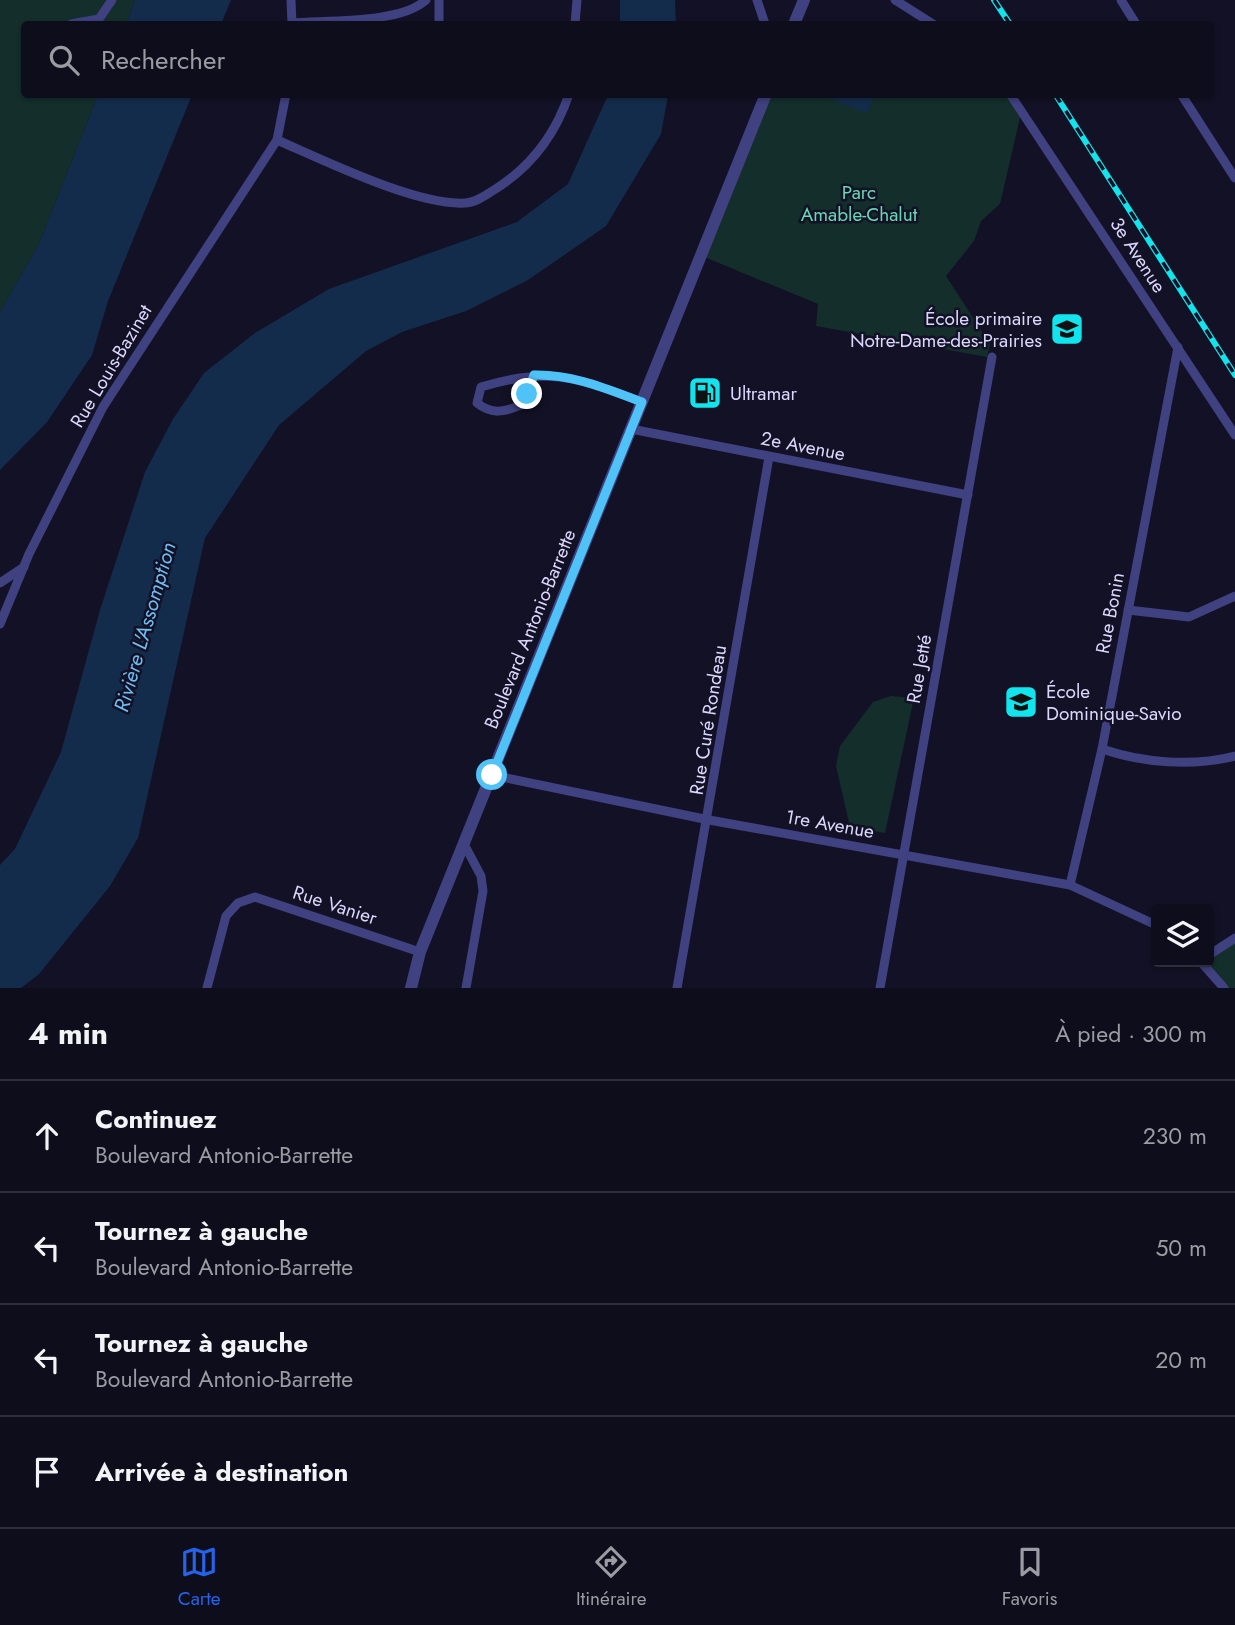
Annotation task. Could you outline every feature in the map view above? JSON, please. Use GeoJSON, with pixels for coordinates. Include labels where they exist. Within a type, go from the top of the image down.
{"type":"FeatureCollection","features":[{"type":"Feature","properties":{"kind":"street"},"geometry":{"type":"LineString","coordinates":[[88,21],[99,19],[112,0]]}},
{"type":"Feature","properties":{"kind":"street"},"geometry":{"type":"LineString","coordinates":[[290,0],[292,21]]}},
{"type":"Feature","properties":{"kind":"street"},"geometry":{"type":"LineString","coordinates":[[374,21],[402,20],[426,0]]}},
{"type":"Feature","properties":{"kind":"street"},"geometry":{"type":"LineString","coordinates":[[439,0],[439,21]]}},
{"type":"Feature","properties":{"kind":"street"},"geometry":{"type":"LineString","coordinates":[[575,21],[577,0]]}},
{"type":"Feature","properties":{"kind":"street"},"geometry":{"type":"LineString","coordinates":[[757,0],[764,21]]}},
{"type":"Feature","properties":{"kind":"street"},"geometry":{"type":"LineString","coordinates":[[795,21],[804,0]]}},
{"type":"Feature","properties":{"kind":"street"},"geometry":{"type":"LineString","coordinates":[[895,0],[928,21]]}},
{"type":"Feature","properties":{"kind":"street"},"geometry":{"type":"LineString","coordinates":[[1121,0],[1134,21]]}},
{"type":"Feature","properties":{"kind":"street","name":"Rue Louis-Bazinet"},"geometry":{"type":"LineString","coordinates":[[0,624],[24,567],[103,407],[277,140],[285,98]]}},
{"type":"Feature","properties":{"kind":"street"},"geometry":{"type":"LineString","coordinates":[[277,140],[388,185],[442,202],[468,203],[515,176],[540,152],[561,117],[568,98]]}},
{"type":"Feature","properties":{"kind":"street","name":"Boulevard Antonio-Barrette"},"geometry":{"type":"LineString","coordinates":[[411,988],[420,952],[764,98]]}},
{"type":"Feature","properties":{"kind":"street","name":"3e Avenue"},"geometry":{"type":"LineString","coordinates":[[1013,98],[1235,435]]}},
{"type":"Feature","properties":{"kind":"street"},"geometry":{"type":"LineString","coordinates":[[1184,98],[1234,173]]}},
{"type":"Feature","properties":{"kind":"street","name":"Rue Bonin"},"geometry":{"type":"LineString","coordinates":[[1070,885],[1102,748],[1178,347]]}},
{"type":"Feature","properties":{"kind":"street","name":"Rue Jetté"},"geometry":{"type":"LineString","coordinates":[[880,988],[992,357]]}},
{"type":"Feature","properties":{"kind":"street"},"geometry":{"type":"LineString","coordinates":[[534,375],[522,405],[507,412],[498,412],[477,403],[481,387],[534,375],[589,382],[642,402]]}},
{"type":"Feature","properties":{"kind":"street","name":"2e Avenue"},"geometry":{"type":"LineString","coordinates":[[631,429],[968,495]]}},
{"type":"Feature","properties":{"kind":"street","name":"Rue Curé Rondeau"},"geometry":{"type":"LineString","coordinates":[[677,988],[709,820],[769,457]]}},
{"type":"Feature","properties":{"kind":"street"},"geometry":{"type":"LineString","coordinates":[[0,583],[24,567]]}},
{"type":"Feature","properties":{"kind":"street"},"geometry":{"type":"LineString","coordinates":[[1128,610],[1188,617],[1235,596]]}},
{"type":"Feature","properties":{"kind":"street"},"geometry":{"type":"LineString","coordinates":[[1102,748],[1126,757],[1172,761],[1209,763],[1235,756]]}},
{"type":"Feature","properties":{"kind":"street","name":"1re Avenue"},"geometry":{"type":"LineString","coordinates":[[492,775],[709,820],[1070,885],[1124,907],[1151,922]]}},
{"type":"Feature","properties":{"kind":"street"},"geometry":{"type":"LineString","coordinates":[[464,844],[481,876],[483,891],[466,988]]}},
{"type":"Feature","properties":{"kind":"street","name":"Rue Vanier"},"geometry":{"type":"LineString","coordinates":[[207,988],[226,916],[238,903],[255,897],[420,952]]}},
{"type":"Feature","properties":{"kind":"street"},"geometry":{"type":"LineString","coordinates":[[1214,952],[1235,938]]}},
{"type":"Feature","properties":{"kind":"street"},"geometry":{"type":"LineString","coordinates":[[1205,967],[1224,988]]}},
{"type":"Feature","properties":{"kind":"green space"},"geometry":{"type":"Polygon","coordinates":[[[0,0],[135,0],[127,21],[21,21],[21,98],[97,98],[39,244],[0,312],[0,0]]]}},
{"type":"Feature","properties":{"kind":"green space","name":"Parc Amable-Chalut"},"geometry":{"type":"Polygon","coordinates":[[[771,98],[1013,98],[1022,109],[1000,204],[981,221],[974,241],[946,276],[990,344],[987,357],[816,326],[818,304],[702,256],[771,98]]]}},
{"type":"Feature","properties":{"kind":"green space"},"geometry":{"type":"Polygon","coordinates":[[[891,696],[914,698],[885,833],[850,827],[836,766],[840,746],[873,702],[891,696]]]}},
{"type":"Feature","properties":{"kind":"green space"},"geometry":{"type":"Polygon","coordinates":[[[1235,938],[1235,988],[1219,988],[1204,967],[1214,967],[1214,952],[1235,938]]]}},
{"type":"Feature","properties":{"kind":"water"},"geometry":{"type":"Polygon","coordinates":[[[135,0],[231,0],[222,21],[127,21],[135,0]]]}},
{"type":"Feature","properties":{"kind":"water"},"geometry":{"type":"Polygon","coordinates":[[[620,0],[675,0],[676,21],[620,21],[620,0]]]}},
{"type":"Feature","properties":{"kind":"water"},"geometry":{"type":"Polygon","coordinates":[[[97,98],[191,98],[108,301],[92,355],[47,422],[0,470],[0,312],[39,244],[97,98]]]}},
{"type":"Feature","properties":{"kind":"water","name":"Rivière L'Assomption"},"geometry":{"type":"Polygon","coordinates":[[[607,98],[667,98],[661,134],[606,226],[528,280],[466,311],[402,332],[366,351],[279,425],[205,538],[138,838],[110,886],[39,974],[21,988],[0,988],[0,865],[15,849],[61,752],[100,610],[145,472],[173,419],[204,373],[255,333],[329,289],[517,222],[568,184],[607,98]]]}},
{"type":"Feature","properties":{"kind":"water"},"geometry":{"type":"Polygon","coordinates":[[[828,98],[873,98],[867,113],[828,98]]]}},
{"type":"Feature","properties":{"kind":"railway"},"geometry":{"type":"LineString","coordinates":[[994,0],[1008,21]]}},
{"type":"Feature","properties":{"kind":"railway"},"geometry":{"type":"LineString","coordinates":[[1058,98],[1235,375]]}},
{"type":"Feature","properties":{"kind":"place","name":"École primaire Notre-Dame-des-Prairies"},"geometry":{"type":"Point","coordinates":[1067,329]}},
{"type":"Feature","properties":{"kind":"place","name":"Ultramar"},"geometry":{"type":"Point","coordinates":[705,393]}},
{"type":"Feature","properties":{"kind":"place","name":"École Dominique-Savio"},"geometry":{"type":"Point","coordinates":[1021,702]}},
{"type":"Feature","properties":{"kind":"route"},"geometry":{"type":"LineString","coordinates":[[492,775],[642,402],[589,382],[550,375],[534,375],[527,394]]}}]}
